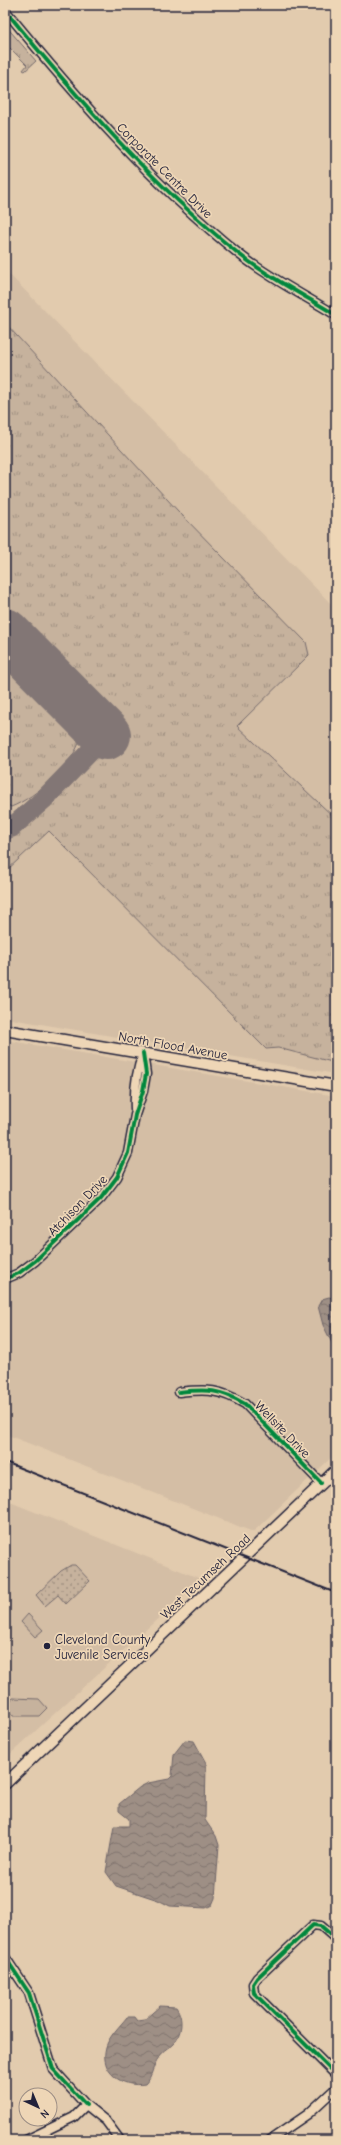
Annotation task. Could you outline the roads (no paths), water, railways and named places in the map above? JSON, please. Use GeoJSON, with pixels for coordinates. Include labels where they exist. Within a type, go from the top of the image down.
{"type":"FeatureCollection","features":[{"type":"Feature","properties":{"kind":"main road","name":"North Flood Avenue"},"geometry":{"type":"LineString","coordinates":[[5,1030],[336,1086]]}},
{"type":"Feature","properties":{"kind":"main road","name":"West Tecumseh Road"},"geometry":{"type":"LineString","coordinates":[[5,1784],[336,1470]]}},
{"type":"Feature","properties":{"kind":"street","name":"Corporate Centre Drive"},"geometry":{"type":"LineString","coordinates":[[5,10],[93,113],[156,178],[202,221],[239,254],[266,273],[336,315]]}},
{"type":"Feature","properties":{"kind":"street","name":"Atchison Drive"},"geometry":{"type":"LineString","coordinates":[[5,1279],[19,1273],[35,1261],[108,1192],[120,1173],[126,1157],[135,1115],[134,1090],[138,1068],[144,1053]]}},
{"type":"Feature","properties":{"kind":"street","name":"Wellsite Drive"},"geometry":{"type":"LineString","coordinates":[[179,1392],[212,1390],[230,1395],[245,1404],[322,1483]]}},
{"type":"Feature","properties":{"kind":"street"},"geometry":{"type":"LineString","coordinates":[[336,1939],[321,1926],[313,1925],[257,1978],[253,1984],[254,1993],[336,2075]]}},
{"type":"Feature","properties":{"kind":"street"},"geometry":{"type":"LineString","coordinates":[[5,1957],[29,1993],[53,2069],[86,2104],[106,2121],[120,2140]]}},
{"type":"Feature","properties":{"kind":"street"},"geometry":{"type":"LineString","coordinates":[[272,2140],[308,2114],[336,2088]]}},
{"type":"Feature","properties":{"kind":"street"},"geometry":{"type":"LineString","coordinates":[[26,2140],[74,2117],[86,2104]]}},
{"type":"Feature","properties":{"kind":"water"},"geometry":{"type":"Polygon","coordinates":[[[329,1297],[336,1299],[336,1351],[323,1325],[318,1306],[322,1299],[329,1297]]]}},
{"type":"Feature","properties":{"kind":"water"},"geometry":{"type":"Polygon","coordinates":[[[185,1740],[194,1741],[206,1763],[205,1820],[216,1836],[219,1845],[215,1898],[212,1905],[206,1908],[170,1906],[158,1900],[116,1886],[106,1872],[114,1826],[129,1826],[129,1819],[119,1811],[119,1804],[140,1787],[148,1783],[169,1779],[172,1776],[174,1754],[185,1740]]]}},
{"type":"Feature","properties":{"kind":"water"},"geometry":{"type":"Polygon","coordinates":[[[160,2006],[176,2007],[179,2011],[181,2026],[176,2040],[159,2057],[150,2078],[145,2084],[136,2085],[121,2081],[109,2071],[106,2064],[106,2047],[110,2039],[127,2017],[134,2017],[137,2021],[144,2020],[160,2006]]]}},
{"type":"Feature","properties":{"kind":"railway"},"geometry":{"type":"LineString","coordinates":[[5,1462],[336,1593]]}},
{"type":"Feature","properties":{"kind":"place","name":"Cleveland County Juvenile Services"},"geometry":{"type":"Point","coordinates":[47,1646]}}]}
